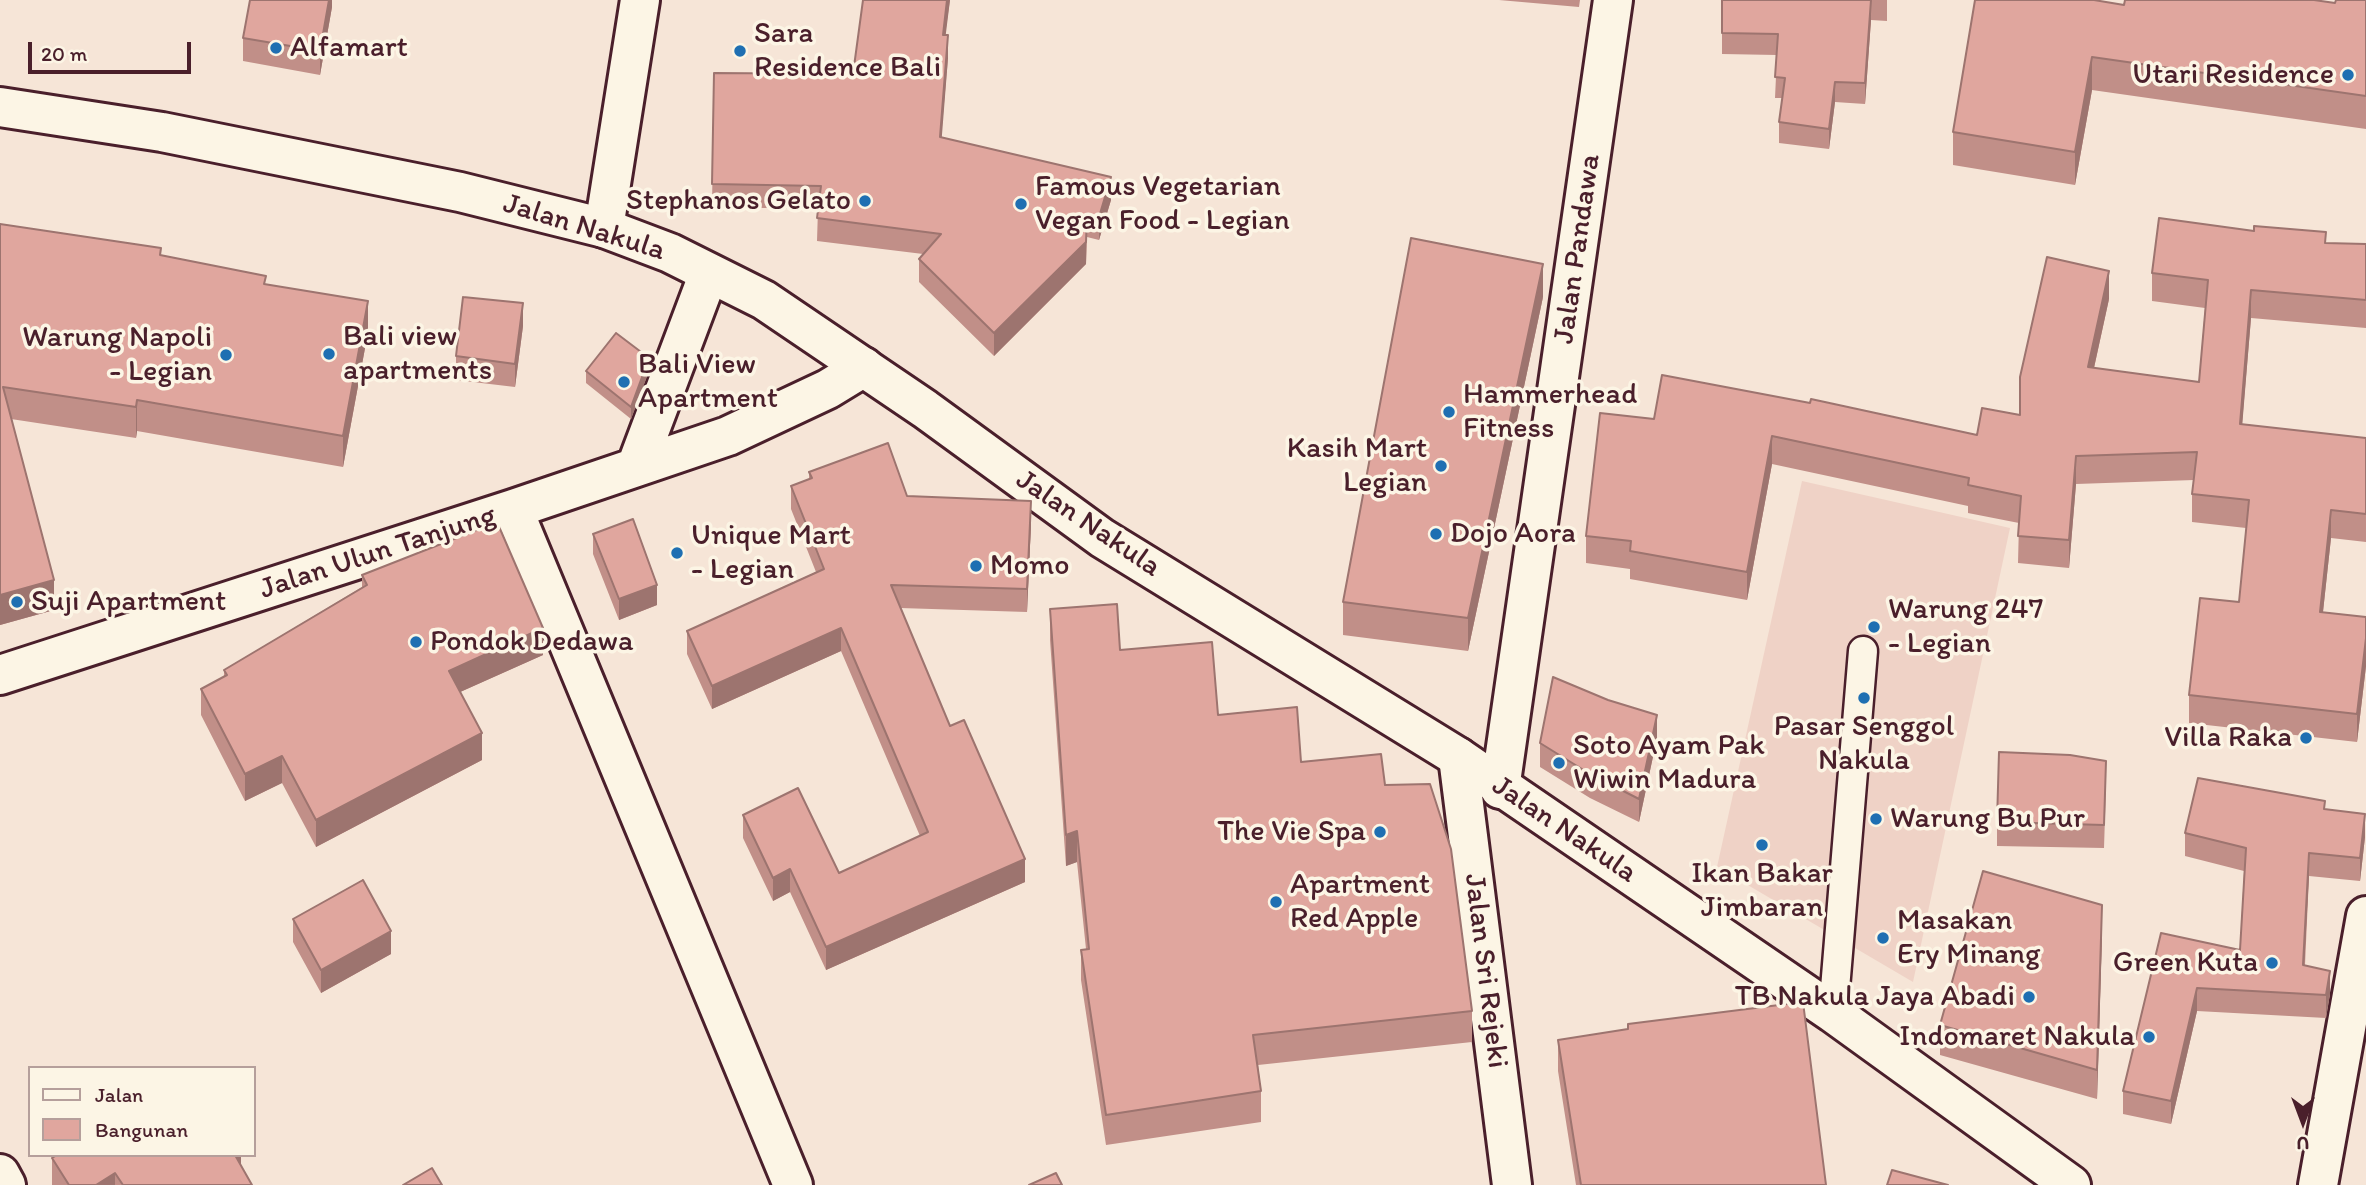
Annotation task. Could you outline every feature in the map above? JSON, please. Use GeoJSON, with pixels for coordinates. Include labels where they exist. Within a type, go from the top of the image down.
{"type":"FeatureCollection","features":[{"type":"Feature","properties":{"kind":"street"},"geometry":{"type":"LineString","coordinates":[[604,228],[640,0]]}},
{"type":"Feature","properties":{"kind":"street","name":"Jalan Pandawa"},"geometry":{"type":"LineString","coordinates":[[1500,789],[1613,0]]}},
{"type":"Feature","properties":{"kind":"street","name":"Jalan Nakula"},"geometry":{"type":"LineString","coordinates":[[0,107],[163,132],[460,192],[604,228],[670,253],[764,300],[864,367],[1102,538],[1458,757],[1500,789],[1833,1013],[2071,1185]]}},
{"type":"Feature","properties":{"kind":"street"},"geometry":{"type":"LineString","coordinates":[[636,467],[709,273]]}},
{"type":"Feature","properties":{"kind":"street","name":"Jalan Ulun Tanjung"},"geometry":{"type":"LineString","coordinates":[[0,675],[636,467],[764,420],[864,367]]}},
{"type":"Feature","properties":{"kind":"street"},"geometry":{"type":"LineString","coordinates":[[513,509],[793,1185]]}},
{"type":"Feature","properties":{"kind":"street","name":"Jalan Sri Rejeki"},"geometry":{"type":"LineString","coordinates":[[1458,757],[1512,1185]]}},
{"type":"Feature","properties":{"kind":"street"},"geometry":{"type":"LineString","coordinates":[[2318,1185],[2366,916]]}},
{"type":"Feature","properties":{"kind":"street"},"geometry":{"type":"LineString","coordinates":[[0,1174],[6,1185]]}},
{"type":"Feature","properties":{"kind":"lane"},"geometry":{"type":"LineString","coordinates":[[1833,1013],[1863,651]]}},
{"type":"Feature","properties":{"kind":"shaded area","name":"Pasar Senggol Nakula"},"geometry":{"type":"Polygon","coordinates":[[[1802,481],[2010,528],[1913,982],[1717,867],[1802,481]]]}},
{"type":"Feature","properties":{"kind":"building"},"geometry":{"type":"Polygon","coordinates":[[[250,0],[329,0],[320,51],[243,38],[250,0]]]}},
{"type":"Feature","properties":{"kind":"building"},"geometry":{"type":"Polygon","coordinates":[[[863,0],[947,0],[943,35],[948,35],[940,137],[1111,177],[1099,217],[1087,215],[1086,242],[994,333],[919,259],[941,234],[817,218],[821,186],[712,184],[714,73],[853,74],[863,0]]]}},
{"type":"Feature","properties":{"kind":"building"},"geometry":{"type":"Polygon","coordinates":[[[1722,0],[1871,0],[1865,83],[1835,82],[1829,129],[1779,122],[1785,78],[1775,77],[1778,34],[1722,33],[1722,0]]]}},
{"type":"Feature","properties":{"kind":"building"},"geometry":{"type":"Polygon","coordinates":[[[1975,0],[2094,0],[2124,5],[2125,0],[2314,0],[2335,3],[2336,0],[2366,0],[2366,96],[2092,57],[2075,152],[1953,132],[1975,0]]]}},
{"type":"Feature","properties":{"kind":"building"},"geometry":{"type":"Polygon","coordinates":[[[2159,218],[2254,231],[2254,226],[2326,232],[2325,243],[2366,244],[2366,300],[2251,290],[2240,424],[2366,438],[2366,514],[2331,510],[2320,612],[2366,617],[2357,714],[2189,695],[2200,598],[2239,602],[2249,500],[2192,494],[2197,452],[2076,456],[2069,540],[2018,536],[2021,496],[1968,485],[1969,478],[1772,436],[1747,572],[1630,551],[1631,541],[1586,536],[1600,413],[1654,419],[1662,375],[1810,403],[1811,399],[1977,435],[1982,408],[2020,415],[2020,377],[2047,257],[2109,271],[2088,367],[2199,382],[2208,280],[2152,273],[2159,218]]]}},
{"type":"Feature","properties":{"kind":"building"},"geometry":{"type":"Polygon","coordinates":[[[0,224],[161,248],[160,255],[266,276],[264,284],[368,301],[343,436],[137,400],[136,407],[3,387],[54,580],[0,595],[0,224]]]}},
{"type":"Feature","properties":{"kind":"building","name":"Kasih Mart Legian"},"geometry":{"type":"Polygon","coordinates":[[[1411,238],[1543,264],[1468,618],[1343,602],[1411,238]]]}},
{"type":"Feature","properties":{"kind":"building"},"geometry":{"type":"Polygon","coordinates":[[[463,297],[523,303],[515,364],[456,356],[463,297]]]}},
{"type":"Feature","properties":{"kind":"building"},"geometry":{"type":"Polygon","coordinates":[[[616,333],[649,358],[631,407],[586,371],[616,333]]]}},
{"type":"Feature","properties":{"kind":"building"},"geometry":{"type":"Polygon","coordinates":[[[888,443],[907,496],[1031,501],[1027,589],[891,585],[950,726],[964,720],[1025,859],[826,947],[790,869],[773,878],[743,815],[798,788],[839,873],[928,832],[841,628],[712,686],[687,631],[824,569],[791,486],[812,478],[809,472],[888,443]]]}},
{"type":"Feature","properties":{"kind":"building"},"geometry":{"type":"Polygon","coordinates":[[[633,519],[657,585],[619,599],[593,534],[633,519]]]}},
{"type":"Feature","properties":{"kind":"building"},"geometry":{"type":"Polygon","coordinates":[[[497,522],[543,628],[449,671],[482,733],[316,820],[282,756],[245,774],[201,689],[227,675],[224,670],[367,585],[362,575],[497,522]]]}},
{"type":"Feature","properties":{"kind":"building"},"geometry":{"type":"Polygon","coordinates":[[[1117,604],[1120,650],[1212,642],[1218,715],[1297,707],[1301,762],[1381,754],[1385,785],[1430,784],[1451,849],[1472,1011],[1253,1035],[1261,1091],[1106,1115],[1081,950],[1089,949],[1077,831],[1066,835],[1050,609],[1117,604]]]}},
{"type":"Feature","properties":{"kind":"building"},"geometry":{"type":"Polygon","coordinates":[[[1553,677],[1608,700],[1657,715],[1639,799],[1590,774],[1540,743],[1553,677]]]}},
{"type":"Feature","properties":{"kind":"building"},"geometry":{"type":"Polygon","coordinates":[[[1999,752],[2070,755],[2106,761],[2104,825],[1997,822],[1999,752]]]}},
{"type":"Feature","properties":{"kind":"building"},"geometry":{"type":"Polygon","coordinates":[[[2198,778],[2325,801],[2324,809],[2365,814],[2360,858],[2309,853],[2303,965],[2330,971],[2326,995],[2197,988],[2171,1101],[2123,1091],[2161,933],[2240,950],[2246,848],[2185,833],[2198,778]]]}},
{"type":"Feature","properties":{"kind":"building","name":"TB Nakula Jaya Abadi"},"geometry":{"type":"Polygon","coordinates":[[[1983,871],[2102,905],[2097,1070],[1940,1025],[1983,871]]]}},
{"type":"Feature","properties":{"kind":"building"},"geometry":{"type":"Polygon","coordinates":[[[363,880],[391,931],[321,970],[293,919],[363,880]]]}},
{"type":"Feature","properties":{"kind":"building"},"geometry":{"type":"Polygon","coordinates":[[[1803,1002],[1826,1185],[1581,1185],[1558,1040],[1628,1029],[1628,1024],[1803,1002]]]}},
{"type":"Feature","properties":{"kind":"building"},"geometry":{"type":"Polygon","coordinates":[[[236,1157],[252,1185],[123,1185],[115,1173],[96,1185],[69,1185],[52,1158],[236,1157]]]}},
{"type":"Feature","properties":{"kind":"building"},"geometry":{"type":"Polygon","coordinates":[[[432,1168],[442,1185],[403,1185],[432,1168]]]}},
{"type":"Feature","properties":{"kind":"building"},"geometry":{"type":"Polygon","coordinates":[[[1892,1170],[1948,1185],[1887,1185],[1892,1170]]]}},
{"type":"Feature","properties":{"kind":"building"},"geometry":{"type":"Polygon","coordinates":[[[1056,1173],[1062,1185],[1029,1185],[1056,1173]]]}},
{"type":"Feature","properties":{"kind":"place","name":"Alfamart"},"geometry":{"type":"Point","coordinates":[276,48]}},
{"type":"Feature","properties":{"kind":"place","name":"Sara Residence Bali"},"geometry":{"type":"Point","coordinates":[740,51]}},
{"type":"Feature","properties":{"kind":"place","name":"Utari Residence"},"geometry":{"type":"Point","coordinates":[2348,75]}},
{"type":"Feature","properties":{"kind":"place","name":"Stephanos Gelato"},"geometry":{"type":"Point","coordinates":[865,201]}},
{"type":"Feature","properties":{"kind":"place","name":"Famous Vegetarian Vegan Food - Legian"},"geometry":{"type":"Point","coordinates":[1021,204]}},
{"type":"Feature","properties":{"kind":"place","name":"Bali view apartments"},"geometry":{"type":"Point","coordinates":[329,354]}},
{"type":"Feature","properties":{"kind":"place","name":"Warung Napoli - Legian"},"geometry":{"type":"Point","coordinates":[226,355]}},
{"type":"Feature","properties":{"kind":"place","name":"Bali View Apartment"},"geometry":{"type":"Point","coordinates":[624,382]}},
{"type":"Feature","properties":{"kind":"place","name":"Hammerhead Fitness"},"geometry":{"type":"Point","coordinates":[1449,412]}},
{"type":"Feature","properties":{"kind":"place","name":"Kasih Mart Legian"},"geometry":{"type":"Point","coordinates":[1441,466]}},
{"type":"Feature","properties":{"kind":"place","name":"Dojo Aora"},"geometry":{"type":"Point","coordinates":[1436,534]}},
{"type":"Feature","properties":{"kind":"place","name":"Unique Mart - Legian"},"geometry":{"type":"Point","coordinates":[677,553]}},
{"type":"Feature","properties":{"kind":"place","name":"Momo"},"geometry":{"type":"Point","coordinates":[976,566]}},
{"type":"Feature","properties":{"kind":"place","name":"Suji Apartment"},"geometry":{"type":"Point","coordinates":[17,602]}},
{"type":"Feature","properties":{"kind":"place","name":"Warung 247 - Legian"},"geometry":{"type":"Point","coordinates":[1874,627]}},
{"type":"Feature","properties":{"kind":"place","name":"Pondok Dedawa"},"geometry":{"type":"Point","coordinates":[416,642]}},
{"type":"Feature","properties":{"kind":"place","name":"Pasar Senggol Nakula"},"geometry":{"type":"Point","coordinates":[1864,698]}},
{"type":"Feature","properties":{"kind":"place","name":"Villa Raka"},"geometry":{"type":"Point","coordinates":[2306,738]}},
{"type":"Feature","properties":{"kind":"place","name":"Soto Ayam Pak Wiwin Madura"},"geometry":{"type":"Point","coordinates":[1559,763]}},
{"type":"Feature","properties":{"kind":"place","name":"Warung Bu Pur"},"geometry":{"type":"Point","coordinates":[1876,819]}},
{"type":"Feature","properties":{"kind":"place","name":"The Vie Spa"},"geometry":{"type":"Point","coordinates":[1380,832]}},
{"type":"Feature","properties":{"kind":"place","name":"Ikan Bakar Jimbaran"},"geometry":{"type":"Point","coordinates":[1762,845]}},
{"type":"Feature","properties":{"kind":"place","name":"Apartment Red Apple"},"geometry":{"type":"Point","coordinates":[1276,902]}},
{"type":"Feature","properties":{"kind":"place","name":"Masakan Ery Minang"},"geometry":{"type":"Point","coordinates":[1883,938]}},
{"type":"Feature","properties":{"kind":"place","name":"Green Kuta"},"geometry":{"type":"Point","coordinates":[2272,963]}},
{"type":"Feature","properties":{"kind":"place","name":"TB Nakula Jaya Abadi"},"geometry":{"type":"Point","coordinates":[2029,997]}},
{"type":"Feature","properties":{"kind":"place","name":"Indomaret Nakula"},"geometry":{"type":"Point","coordinates":[2149,1037]}}]}
